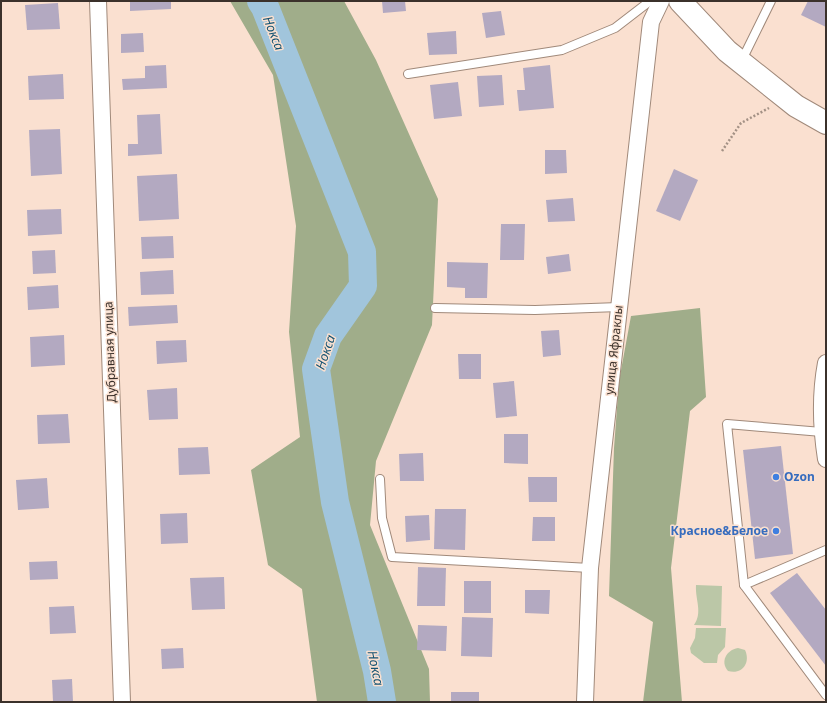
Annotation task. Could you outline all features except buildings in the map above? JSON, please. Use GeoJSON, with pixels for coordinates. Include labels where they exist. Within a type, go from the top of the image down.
{"type":"FeatureCollection","features":[{"type":"Feature","properties":{"kind":"street","name":"Дубравная улица"},"geometry":{"type":"LineString","coordinates":[[98,1],[122,702]]}},
{"type":"Feature","properties":{"kind":"street","name":"улица Яфраклы"},"geometry":{"type":"LineString","coordinates":[[585,702],[590,568],[651,22],[661,1]]}},
{"type":"Feature","properties":{"kind":"street"},"geometry":{"type":"LineString","coordinates":[[680,1],[727,51],[796,106],[826,123]]}},
{"type":"Feature","properties":{"kind":"street"},"geometry":{"type":"LineString","coordinates":[[826,363],[823,379],[822,432],[826,459]]}},
{"type":"Feature","properties":{"kind":"lane"},"geometry":{"type":"LineString","coordinates":[[408,74],[562,50],[615,28],[650,1]]}},
{"type":"Feature","properties":{"kind":"lane"},"geometry":{"type":"LineString","coordinates":[[741,62],[771,1]]}},
{"type":"Feature","properties":{"kind":"lane"},"geometry":{"type":"LineString","coordinates":[[435,308],[535,310],[619,307]]}},
{"type":"Feature","properties":{"kind":"lane"},"geometry":{"type":"LineString","coordinates":[[822,432],[727,424],[744,585],[826,696]]}},
{"type":"Feature","properties":{"kind":"lane"},"geometry":{"type":"LineString","coordinates":[[380,479],[382,518],[392,557],[590,568]]}},
{"type":"Feature","properties":{"kind":"lane"},"geometry":{"type":"LineString","coordinates":[[744,585],[826,550]]}},
{"type":"Feature","properties":{"kind":"path"},"geometry":{"type":"LineString","coordinates":[[722,151],[742,124],[755,114],[788,100]]}},
{"type":"Feature","properties":{"kind":"green space"},"geometry":{"type":"Polygon","coordinates":[[[230,1],[344,1],[376,60],[438,199],[432,325],[376,461],[370,525],[429,669],[430,702],[317,702],[302,589],[268,565],[251,470],[300,437],[289,332],[296,226],[273,75],[230,1]]]}},
{"type":"Feature","properties":{"kind":"green space"},"geometry":{"type":"Polygon","coordinates":[[[700,308],[706,397],[690,411],[671,568],[682,702],[643,702],[653,622],[609,596],[614,448],[619,381],[631,316],[700,308]]]}},
{"type":"Feature","properties":{"kind":"green space"},"geometry":{"type":"Polygon","coordinates":[[[696,585],[722,586],[721,626],[694,625],[698,615],[696,585]]]}},
{"type":"Feature","properties":{"kind":"green space"},"geometry":{"type":"Polygon","coordinates":[[[696,628],[726,628],[725,647],[718,655],[717,663],[704,663],[691,653],[690,648],[695,638],[696,628]]]}},
{"type":"Feature","properties":{"kind":"green space"},"geometry":{"type":"Polygon","coordinates":[[[738,648],[745,650],[747,655],[746,663],[741,670],[733,672],[728,671],[724,664],[724,660],[730,651],[738,648]]]}},
{"type":"Feature","properties":{"kind":"waterway","name":"Нокса"},"geometry":{"type":"LineString","coordinates":[[261,1],[265,7],[362,252],[363,286],[328,336],[316,369],[335,502],[377,671],[382,702]]}},
{"type":"Feature","properties":{"kind":"place","name":"Ozon"},"geometry":{"type":"Point","coordinates":[776,477]}},
{"type":"Feature","properties":{"kind":"place","name":"Красное&Белое"},"geometry":{"type":"Point","coordinates":[776,531]}}]}
